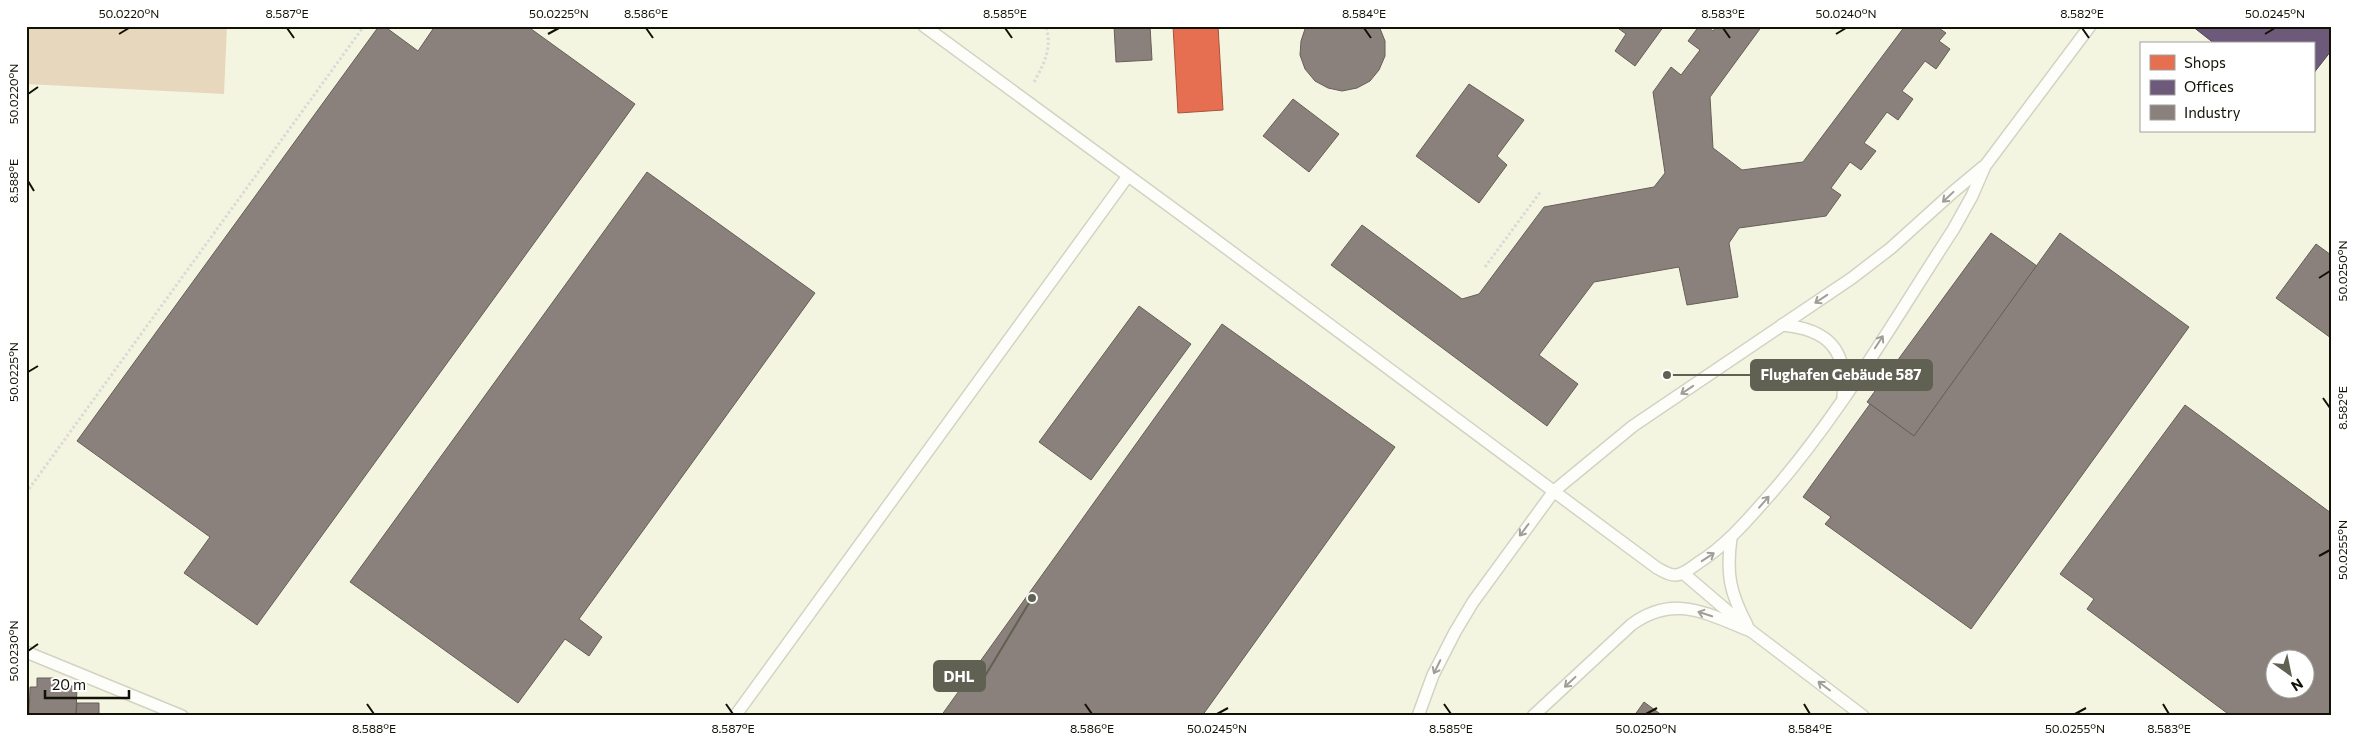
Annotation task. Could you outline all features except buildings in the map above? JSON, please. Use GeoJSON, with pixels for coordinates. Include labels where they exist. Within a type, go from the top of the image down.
{"type":"FeatureCollection","features":[{"type":"Feature","properties":{"kind":"lane"},"geometry":{"type":"LineString","coordinates":[[924,26],[1666,574],[1683,573],[1718,550],[1788,474],[1843,398],[1953,230],[1972,196],[1985,166],[2090,26]]}},
{"type":"Feature","properties":{"kind":"lane"},"geometry":{"type":"LineString","coordinates":[[1418,716],[1434,675],[1455,632],[1484,587],[1554,491],[1579,468],[1633,426],[1891,248],[1985,166]]}},
{"type":"Feature","properties":{"kind":"lane"},"geometry":{"type":"LineString","coordinates":[[735,716],[1128,176]]}},
{"type":"Feature","properties":{"kind":"lane"},"geometry":{"type":"LineString","coordinates":[[1782,325],[1807,328],[1819,334],[1830,343],[1842,364],[1845,377],[1843,398]]}},
{"type":"Feature","properties":{"kind":"lane"},"geometry":{"type":"LineString","coordinates":[[1731,538],[1728,576],[1731,591],[1750,631]]}},
{"type":"Feature","properties":{"kind":"lane"},"geometry":{"type":"LineString","coordinates":[[1683,573],[1750,631],[1863,716]]}},
{"type":"Feature","properties":{"kind":"lane"},"geometry":{"type":"LineString","coordinates":[[1533,716],[1631,624],[1645,614],[1675,607],[1694,610],[1750,631]]}},
{"type":"Feature","properties":{"kind":"lane"},"geometry":{"type":"LineString","coordinates":[[26,652],[182,716]]}},
{"type":"Feature","properties":{"kind":"path"},"geometry":{"type":"LineString","coordinates":[[26,494],[364,26]]}},
{"type":"Feature","properties":{"kind":"path"},"geometry":{"type":"LineString","coordinates":[[1024,100],[1046,60],[1048,37],[1046,26]]}},
{"type":"Feature","properties":{"kind":"path"},"geometry":{"type":"LineString","coordinates":[[1485,267],[1541,191]]}},
{"type":"Feature","properties":{"kind":"shaded area"},"geometry":{"type":"Polygon","coordinates":[[[26,26],[227,26],[224,94],[26,84],[26,26]]]}},
{"type":"Feature","properties":{"kind":"place","name":"Flughafen Gebäude 587"},"geometry":{"type":"Point","coordinates":[1667,375]}},
{"type":"Feature","properties":{"kind":"place","name":"DHL"},"geometry":{"type":"Point","coordinates":[1032,598]}}]}
